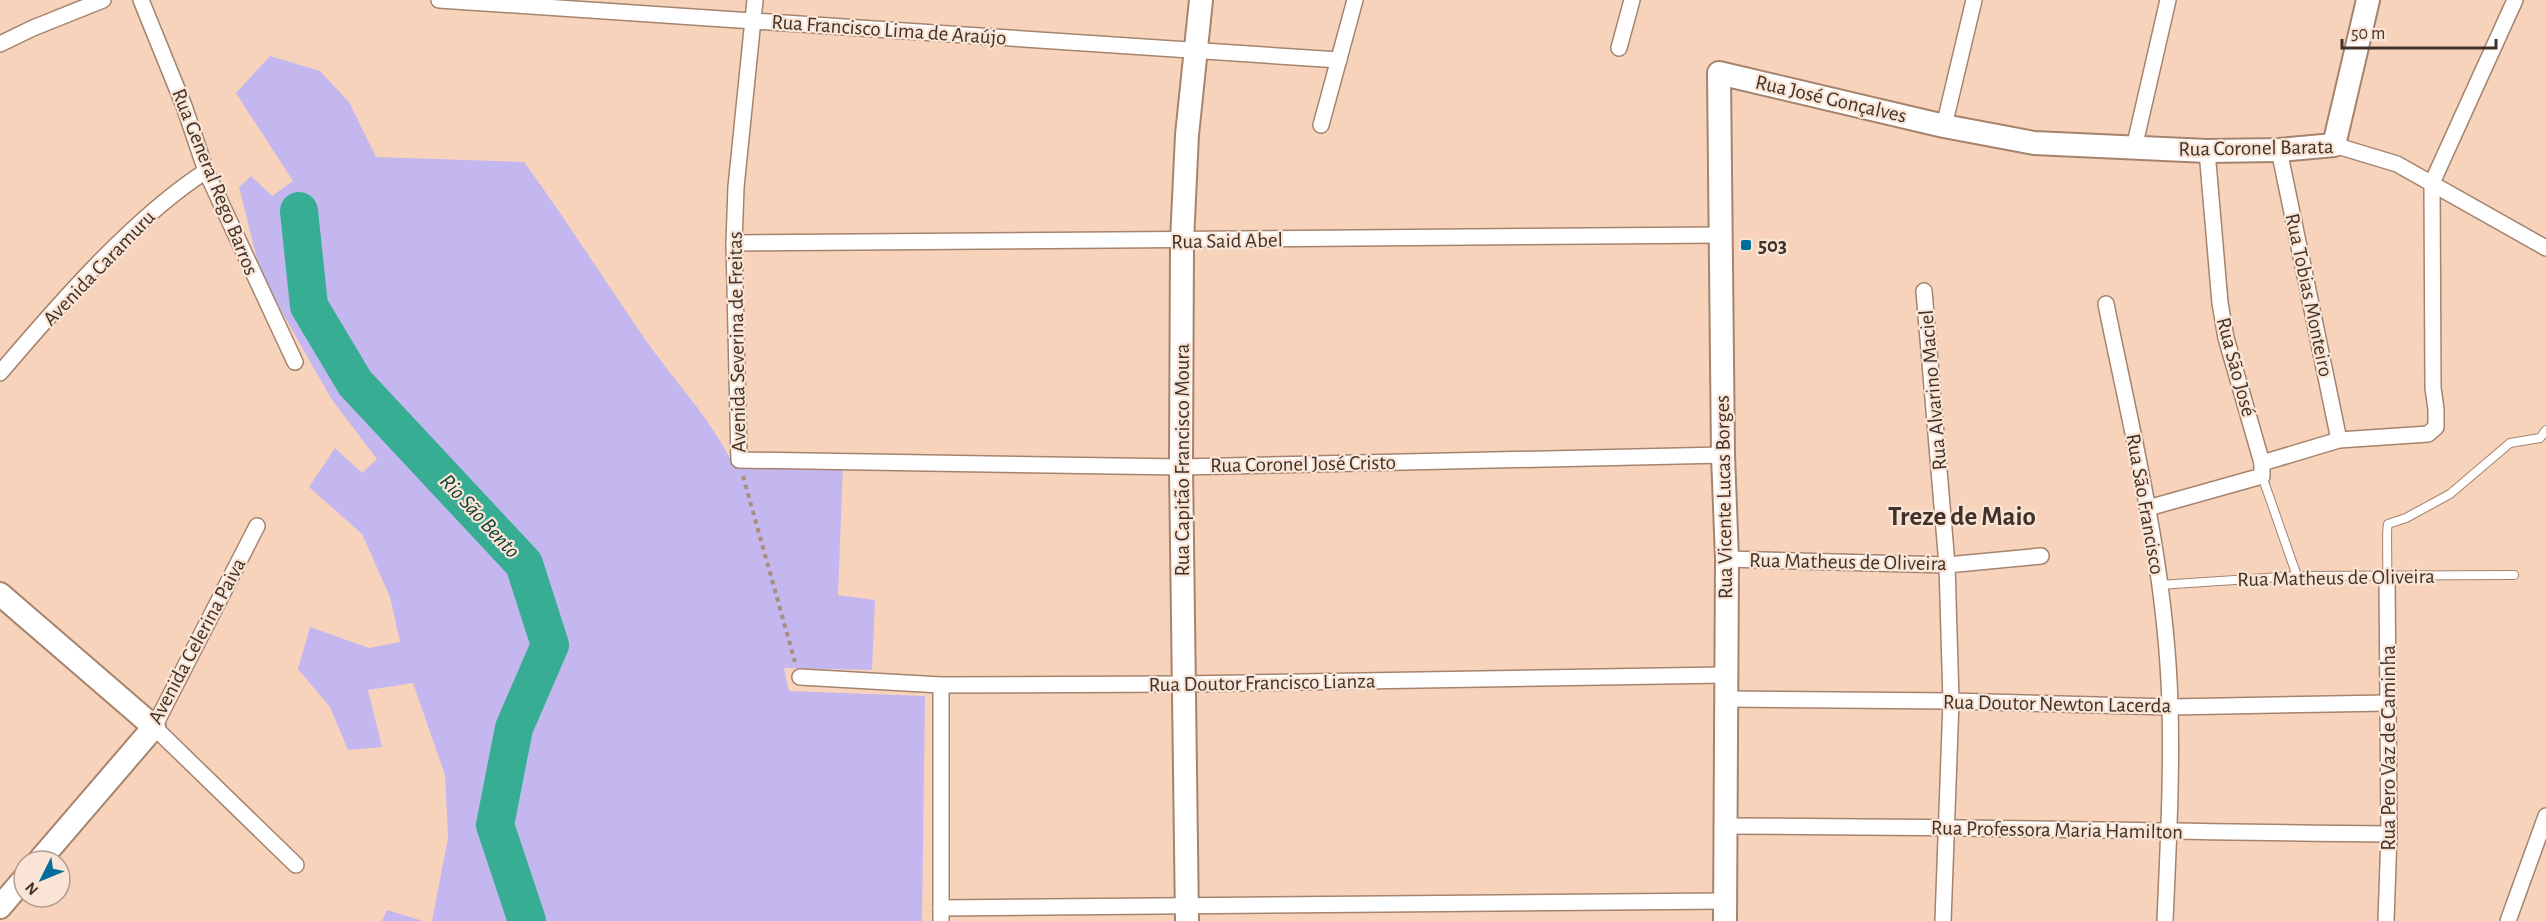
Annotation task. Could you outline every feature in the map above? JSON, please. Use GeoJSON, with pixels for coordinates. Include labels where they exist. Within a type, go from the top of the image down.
{"type":"FeatureCollection","features":[{"type":"Feature","properties":{"kind":"main road","name":"Rua Capitão Francisco Moura"},"geometry":{"type":"LineString","coordinates":[[1187,913],[1181,467],[1182,241],[1187,135],[1201,0]]}},
{"type":"Feature","properties":{"kind":"main road"},"geometry":{"type":"LineString","coordinates":[[2334,144],[2368,0]]}},
{"type":"Feature","properties":{"kind":"main road","name":"Rua José Gonçalves"},"geometry":{"type":"LineString","coordinates":[[1719,73],[1944,126]]}},
{"type":"Feature","properties":{"kind":"main road","name":"Rua Vicente Lucas Borges"},"geometry":{"type":"LineString","coordinates":[[1719,73],[1723,455],[1727,560],[1724,911]]}},
{"type":"Feature","properties":{"kind":"main road","name":"Rua Coronel Barata"},"geometry":{"type":"LineString","coordinates":[[1944,126],[2034,143],[2207,151],[2279,150],[2334,144]]}},
{"type":"Feature","properties":{"kind":"main road"},"geometry":{"type":"LineString","coordinates":[[0,594],[154,727]]}},
{"type":"Feature","properties":{"kind":"main road","name":"Avenida Celerina Paiva"},"geometry":{"type":"LineString","coordinates":[[49,849],[154,727]]}},
{"type":"Feature","properties":{"kind":"main road"},"geometry":{"type":"LineString","coordinates":[[0,907],[12,893]]}},
{"type":"Feature","properties":{"kind":"street"},"geometry":{"type":"LineString","coordinates":[[0,44],[103,0]]}},
{"type":"Feature","properties":{"kind":"street","name":"Rua General Rego Barros"},"geometry":{"type":"LineString","coordinates":[[141,0],[184,106],[206,171],[295,362]]}},
{"type":"Feature","properties":{"kind":"street","name":"Rua Francisco Lima de Araújo"},"geometry":{"type":"LineString","coordinates":[[439,0],[1339,60]]}},
{"type":"Feature","properties":{"kind":"street","name":"Avenida Severina de Freitas"},"geometry":{"type":"LineString","coordinates":[[739,460],[734,243],[736,187],[755,0]]}},
{"type":"Feature","properties":{"kind":"street"},"geometry":{"type":"LineString","coordinates":[[1321,125],[1355,0]]}},
{"type":"Feature","properties":{"kind":"street"},"geometry":{"type":"LineString","coordinates":[[1619,48],[1632,0]]}},
{"type":"Feature","properties":{"kind":"street"},"geometry":{"type":"LineString","coordinates":[[1944,126],[1974,0]]}},
{"type":"Feature","properties":{"kind":"street"},"geometry":{"type":"LineString","coordinates":[[2134,147],[2168,0]]}},
{"type":"Feature","properties":{"kind":"street"},"geometry":{"type":"LineString","coordinates":[[2148,508],[2262,470],[2339,440],[2428,434],[2433,430],[2437,420],[2433,388],[2432,183],[2515,0]]}},
{"type":"Feature","properties":{"kind":"street","name":"Rua Coronel Barata"},"geometry":{"type":"LineString","coordinates":[[2334,144],[2397,164],[2546,248]]}},
{"type":"Feature","properties":{"kind":"street","name":"Rua Tobias Monteiro"},"geometry":{"type":"LineString","coordinates":[[2279,150],[2339,440]]}},
{"type":"Feature","properties":{"kind":"street","name":"Rua São José"},"geometry":{"type":"LineString","coordinates":[[2207,151],[2220,303],[2226,338],[2262,470]]}},
{"type":"Feature","properties":{"kind":"street","name":"Avenida Caramuru"},"geometry":{"type":"LineString","coordinates":[[0,374],[101,263],[159,206],[206,171]]}},
{"type":"Feature","properties":{"kind":"street","name":"Rua Said Abel"},"geometry":{"type":"LineString","coordinates":[[734,243],[1720,235]]}},
{"type":"Feature","properties":{"kind":"street","name":"Rua Alvarino Maciel"},"geometry":{"type":"LineString","coordinates":[[1924,291],[1947,565],[1951,701],[1943,921]]}},
{"type":"Feature","properties":{"kind":"street","name":"Rua São Francisco"},"geometry":{"type":"LineString","coordinates":[[2106,304],[2148,508],[2159,585],[2170,707],[2165,921]]}},
{"type":"Feature","properties":{"kind":"street","name":"Rua Coronel José Cristo"},"geometry":{"type":"LineString","coordinates":[[739,460],[1181,467],[1723,455]]}},
{"type":"Feature","properties":{"kind":"street","name":"Avenida Celerina Paiva"},"geometry":{"type":"LineString","coordinates":[[154,727],[257,526]]}},
{"type":"Feature","properties":{"kind":"street","name":"Rua Matheus de Oliveira"},"geometry":{"type":"LineString","coordinates":[[1727,560],[1947,565],[2041,556]]}},
{"type":"Feature","properties":{"kind":"street","name":"Rua Pero Vaz de Caminha"},"geometry":{"type":"LineString","coordinates":[[2386,921],[2389,834],[2387,576]]}},
{"type":"Feature","properties":{"kind":"street","name":"Rua Doutor Francisco Lianza"},"geometry":{"type":"LineString","coordinates":[[800,677],[941,685],[1183,684],[1725,675]]}},
{"type":"Feature","properties":{"kind":"street"},"geometry":{"type":"LineString","coordinates":[[941,685],[941,915],[1724,911]]}},
{"type":"Feature","properties":{"kind":"street","name":"Rua Doutor Newton Lacerda"},"geometry":{"type":"LineString","coordinates":[[1726,699],[1951,701],[2170,707],[2388,703]]}},
{"type":"Feature","properties":{"kind":"street"},"geometry":{"type":"LineString","coordinates":[[154,727],[296,866]]}},
{"type":"Feature","properties":{"kind":"street"},"geometry":{"type":"LineString","coordinates":[[2508,921],[2546,816]]}},
{"type":"Feature","properties":{"kind":"street","name":"Rua Professora Maria Hamilton"},"geometry":{"type":"LineString","coordinates":[[1725,826],[1946,826],[2168,832],[2389,834]]}},
{"type":"Feature","properties":{"kind":"lane"},"geometry":{"type":"LineString","coordinates":[[2387,576],[2389,549],[2386,526],[2450,494],[2510,443],[2540,438],[2546,430]]}},
{"type":"Feature","properties":{"kind":"lane","name":"Rua São José"},"geometry":{"type":"LineString","coordinates":[[2262,470],[2297,576]]}},
{"type":"Feature","properties":{"kind":"lane","name":"Rua Matheus de Oliveira"},"geometry":{"type":"LineString","coordinates":[[2159,585],[2297,576],[2514,575]]}},
{"type":"Feature","properties":{"kind":"path","name":"Avenida Severina de Freitas"},"geometry":{"type":"LineString","coordinates":[[739,460],[800,677]]}},
{"type":"Feature","properties":{"kind":"shaded area"},"geometry":{"type":"Polygon","coordinates":[[[270,56],[320,71],[349,102],[376,157],[524,162],[656,355],[702,414],[732,462],[843,466],[838,595],[875,600],[872,670],[784,668],[789,691],[925,696],[922,921],[432,921],[448,838],[445,775],[413,683],[368,690],[382,747],[348,750],[330,707],[298,669],[310,627],[369,648],[400,642],[390,597],[362,534],[309,487],[335,448],[362,473],[377,459],[332,400],[261,275],[239,187],[251,176],[272,196],[293,181],[236,93],[270,56]]]}},
{"type":"Feature","properties":{"kind":"shaded area"},"geometry":{"type":"Polygon","coordinates":[[[387,910],[423,921],[382,921],[387,910]]]}},
{"type":"Feature","properties":{"kind":"waterway","name":"Rio São Bento"},"geometry":{"type":"LineString","coordinates":[[299,211],[309,306],[355,383],[524,564],[550,645],[514,728],[495,825],[527,921]]}},
{"type":"Feature","properties":{"kind":"place","name":"503"},"geometry":{"type":"Point","coordinates":[1746,245]}},
{"type":"Feature","properties":{"kind":"district","name":"Treze de Maio"},"geometry":{"type":"Point","coordinates":[1962,516]}}]}
